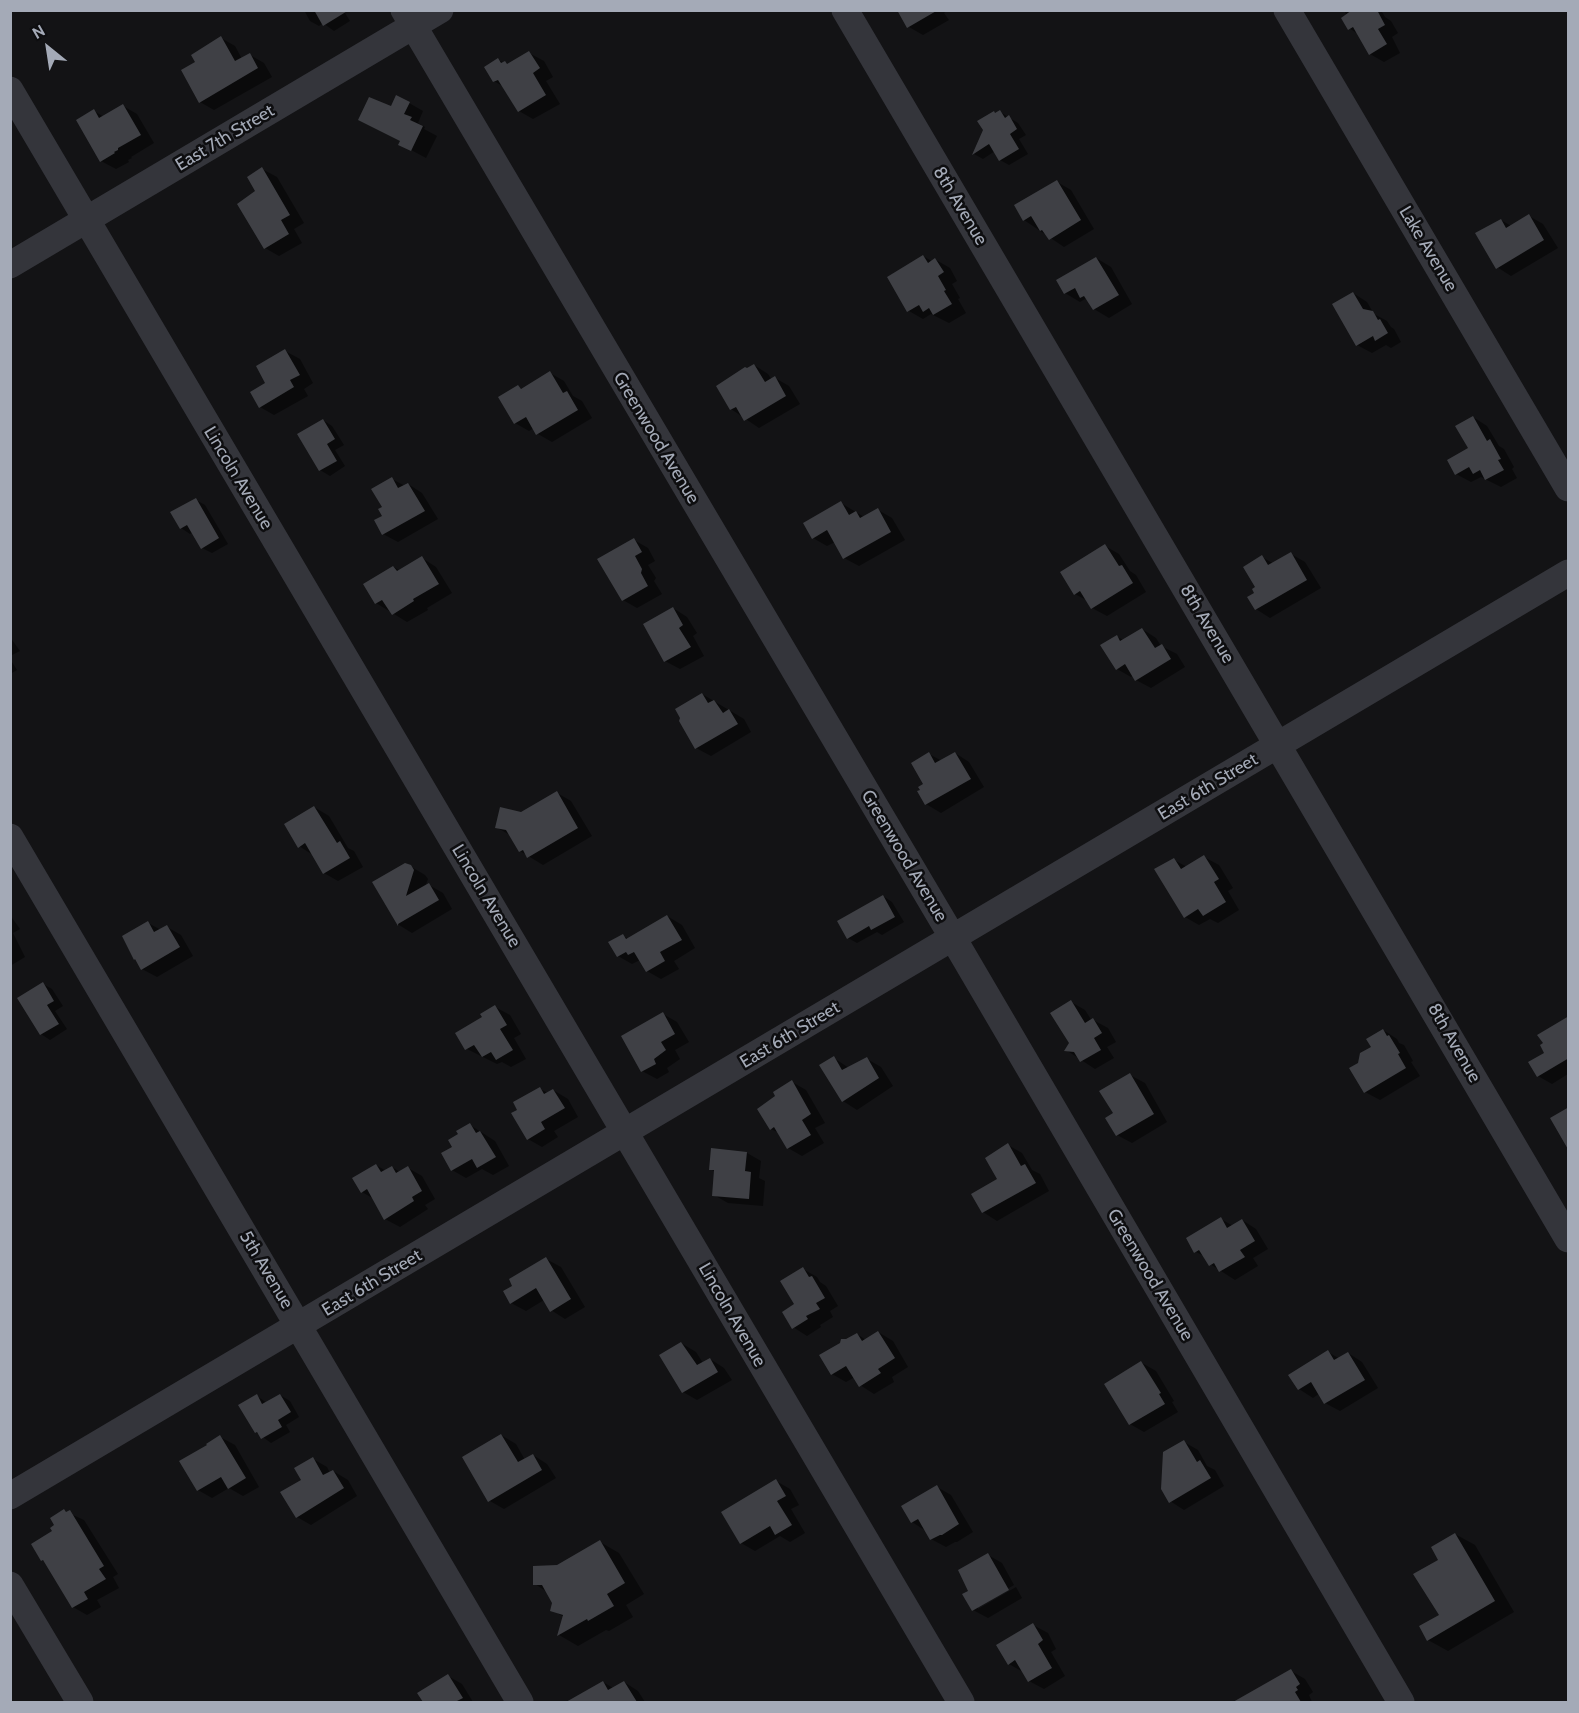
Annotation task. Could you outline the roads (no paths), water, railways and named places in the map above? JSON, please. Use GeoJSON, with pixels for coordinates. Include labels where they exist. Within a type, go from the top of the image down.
{"type":"FeatureCollection","features":[{"type":"Feature","properties":{"kind":"street","name":"East 7th Street"},"geometry":{"type":"LineString","coordinates":[[10,265],[409,18],[440,10]]}},
{"type":"Feature","properties":{"kind":"street","name":"8th Avenue"},"geometry":{"type":"LineString","coordinates":[[845,10],[1569,1239]]}},
{"type":"Feature","properties":{"kind":"street","name":"Lake Avenue"},"geometry":{"type":"LineString","coordinates":[[1287,10],[1569,488]]}},
{"type":"Feature","properties":{"kind":"street","name":"Greenwood Avenue"},"geometry":{"type":"LineString","coordinates":[[409,18],[1401,1702]]}},
{"type":"Feature","properties":{"kind":"street","name":"Lincoln Avenue"},"geometry":{"type":"LineString","coordinates":[[10,90],[961,1702]]}},
{"type":"Feature","properties":{"kind":"street","name":"East 6th Street"},"geometry":{"type":"LineString","coordinates":[[10,1496],[1569,573]]}},
{"type":"Feature","properties":{"kind":"street","name":"5th Avenue"},"geometry":{"type":"LineString","coordinates":[[10,837],[520,1702]]}},
{"type":"Feature","properties":{"kind":"street"},"geometry":{"type":"LineString","coordinates":[[10,1585],[80,1702]]}}]}
